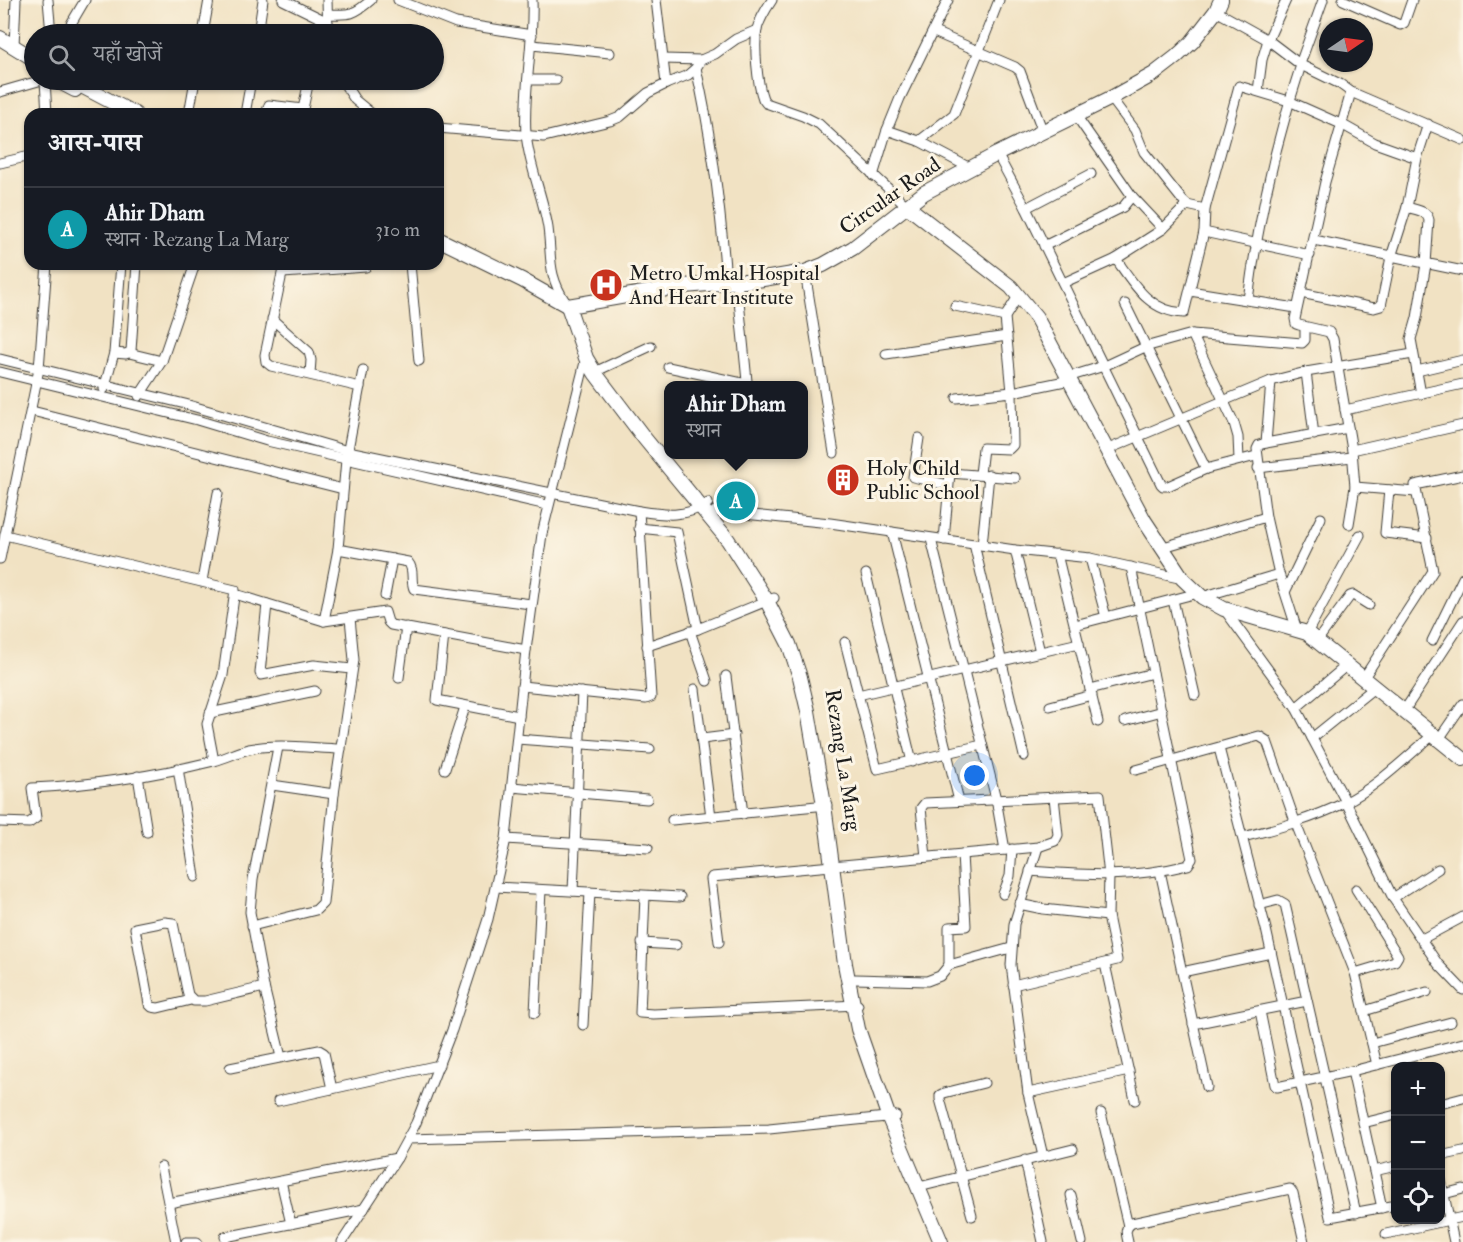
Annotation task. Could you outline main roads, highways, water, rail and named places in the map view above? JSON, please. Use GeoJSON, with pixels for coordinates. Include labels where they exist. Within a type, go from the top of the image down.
{"type":"FeatureCollection","features":[{"type":"Feature","properties":{"kind":"main road","name":"Circular Road"},"geometry":{"type":"LineString","coordinates":[[568,306],[684,286],[805,272],[823,266],[853,248],[924,193],[1154,74],[1192,42],[1219,6]]}},
{"type":"Feature","properties":{"kind":"main road"},"geometry":{"type":"LineString","coordinates":[[0,38],[7,47],[24,60]]}},
{"type":"Feature","properties":{"kind":"main road"},"geometry":{"type":"LineString","coordinates":[[7,47],[24,55]]}},
{"type":"Feature","properties":{"kind":"main road"},"geometry":{"type":"LineString","coordinates":[[75,90],[108,108]]}},
{"type":"Feature","properties":{"kind":"main road"},"geometry":{"type":"LineString","coordinates":[[88,90],[123,108]]}},
{"type":"Feature","properties":{"kind":"main road"},"geometry":{"type":"LineString","coordinates":[[908,207],[1019,295],[1036,317],[1144,520],[1183,579],[1200,595],[1224,609],[1307,635],[1463,759]]}},
{"type":"Feature","properties":{"kind":"main road"},"geometry":{"type":"LineString","coordinates":[[444,242],[522,279],[568,306]]}},
{"type":"Feature","properties":{"kind":"main road","name":"Rezang La Marg"},"geometry":{"type":"LineString","coordinates":[[568,306],[586,358],[616,403],[664,457]]}},
{"type":"Feature","properties":{"kind":"main road","name":"Rezang La Marg"},"geometry":{"type":"LineString","coordinates":[[579,339],[664,456]]}},
{"type":"Feature","properties":{"kind":"main road","name":"Rezang La Marg"},"geometry":{"type":"LineString","coordinates":[[666,459],[726,524],[795,637],[815,710],[856,1005],[892,1117],[951,1242]]}},
{"type":"Feature","properties":{"kind":"main road","name":"Rezang La Marg"},"geometry":{"type":"LineString","coordinates":[[835,865],[855,979],[856,1005]]}},
{"type":"Feature","properties":{"kind":"main road","name":"Rezang La Marg"},"geometry":{"type":"LineString","coordinates":[[923,1186],[941,1242]]}},
{"type":"Feature","properties":{"kind":"place","name":"Metro Umkal Hospital And Heart Institute"},"geometry":{"type":"Point","coordinates":[606,285]}},
{"type":"Feature","properties":{"kind":"place","name":"Holy Child Public School"},"geometry":{"type":"Point","coordinates":[843,480]}},
{"type":"Feature","properties":{"kind":"place","name":"Ahir Dham"},"geometry":{"type":"Point","coordinates":[736,501]}}]}
